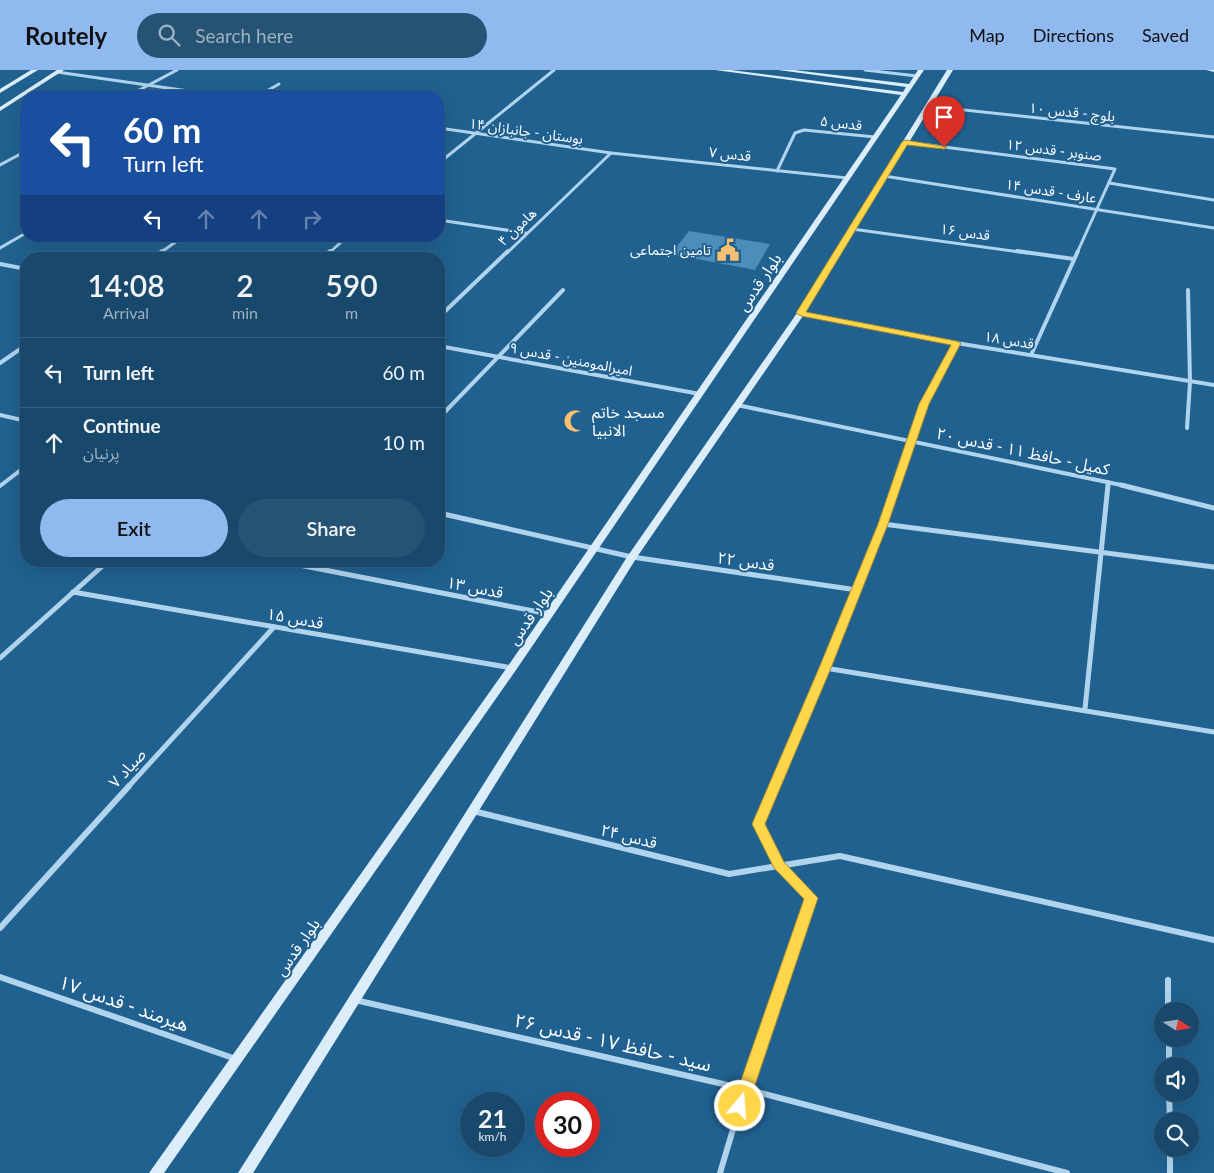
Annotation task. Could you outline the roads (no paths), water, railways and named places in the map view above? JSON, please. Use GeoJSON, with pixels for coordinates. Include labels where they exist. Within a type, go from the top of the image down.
{"type":"FeatureCollection","features":[{"type":"Feature","properties":{"kind":"main road"},"geometry":{"type":"LineString","coordinates":[[0,91],[35,70]]}},
{"type":"Feature","properties":{"kind":"main road"},"geometry":{"type":"LineString","coordinates":[[718,70],[907,90]]}},
{"type":"Feature","properties":{"kind":"main road"},"geometry":{"type":"LineString","coordinates":[[781,70],[907,90]]}},
{"type":"Feature","properties":{"kind":"main road"},"geometry":{"type":"LineString","coordinates":[[245,1173],[632,557],[801,313],[950,70]]}},
{"type":"Feature","properties":{"kind":"main road"},"geometry":{"type":"LineString","coordinates":[[1208,70],[1214,70]]}},
{"type":"Feature","properties":{"kind":"main road"},"geometry":{"type":"LineString","coordinates":[[30,90],[59,71]]}},
{"type":"Feature","properties":{"kind":"main road","name":"بلوار قدس"},"geometry":{"type":"LineString","coordinates":[[156,1173],[550,614],[919,73]]}},
{"type":"Feature","properties":{"kind":"main road"},"geometry":{"type":"LineString","coordinates":[[0,109],[20,96]]}},
{"type":"Feature","properties":{"kind":"street"},"geometry":{"type":"LineString","coordinates":[[140,90],[177,70]]}},
{"type":"Feature","properties":{"kind":"street"},"geometry":{"type":"LineString","coordinates":[[445,158],[554,70]]}},
{"type":"Feature","properties":{"kind":"street"},"geometry":{"type":"LineString","coordinates":[[865,70],[919,73]]}},
{"type":"Feature","properties":{"kind":"street"},"geometry":{"type":"LineString","coordinates":[[59,71],[178,90]]}},
{"type":"Feature","properties":{"kind":"street"},"geometry":{"type":"LineString","coordinates":[[268,90],[279,84]]}},
{"type":"Feature","properties":{"kind":"street","name":"بلوچ - قدس ۱۰"},"geometry":{"type":"LineString","coordinates":[[927,106],[1214,138]]}},
{"type":"Feature","properties":{"kind":"street","name":"بوستان - جانبازان ۱۴"},"geometry":{"type":"LineString","coordinates":[[445,129],[610,153]]}},
{"type":"Feature","properties":{"kind":"street","name":"قدس ۵"},"geometry":{"type":"LineString","coordinates":[[777,170],[795,133],[804,130],[875,137]]}},
{"type":"Feature","properties":{"kind":"street","name":"صنوبر - قدس ۱۲"},"geometry":{"type":"LineString","coordinates":[[905,142],[1115,169],[1031,355]]}},
{"type":"Feature","properties":{"kind":"street","name":"قدس ۷"},"geometry":{"type":"LineString","coordinates":[[610,153],[848,178]]}},
{"type":"Feature","properties":{"kind":"street","name":"هامون ۴"},"geometry":{"type":"LineString","coordinates":[[445,311],[610,153]]}},
{"type":"Feature","properties":{"kind":"street"},"geometry":{"type":"LineString","coordinates":[[0,165],[20,155]]}},
{"type":"Feature","properties":{"kind":"street","name":"عارف - قدس ۱۴"},"geometry":{"type":"LineString","coordinates":[[884,176],[1214,228]]}},
{"type":"Feature","properties":{"kind":"street"},"geometry":{"type":"LineString","coordinates":[[1109,183],[1214,200]]}},
{"type":"Feature","properties":{"kind":"street"},"geometry":{"type":"LineString","coordinates":[[445,221],[526,234]]}},
{"type":"Feature","properties":{"kind":"street","name":"قدس ۱۶"},"geometry":{"type":"LineString","coordinates":[[852,229],[1074,258]]}},
{"type":"Feature","properties":{"kind":"street"},"geometry":{"type":"LineString","coordinates":[[0,248],[20,236]]}},
{"type":"Feature","properties":{"kind":"street"},"geometry":{"type":"LineString","coordinates":[[161,252],[175,242]]}},
{"type":"Feature","properties":{"kind":"street"},"geometry":{"type":"LineString","coordinates":[[329,252],[341,242]]}},
{"type":"Feature","properties":{"kind":"street"},"geometry":{"type":"LineString","coordinates":[[0,264],[20,268]]}},
{"type":"Feature","properties":{"kind":"street"},"geometry":{"type":"LineString","coordinates":[[445,412],[563,290]]}},
{"type":"Feature","properties":{"kind":"street"},"geometry":{"type":"LineString","coordinates":[[1187,428],[1190,382],[1188,290]]}},
{"type":"Feature","properties":{"kind":"street","name":"قدس ۱۸"},"geometry":{"type":"LineString","coordinates":[[801,313],[956,343],[1214,385]]}},
{"type":"Feature","properties":{"kind":"street"},"geometry":{"type":"LineString","coordinates":[[720,1173],[745,1089],[811,898],[779,865],[758,824],[857,590],[883,524],[924,404],[956,343]]}},
{"type":"Feature","properties":{"kind":"street","name":"امیرالمومنین - قدس ۹"},"geometry":{"type":"LineString","coordinates":[[445,347],[700,394]]}},
{"type":"Feature","properties":{"kind":"street"},"geometry":{"type":"LineString","coordinates":[[0,363],[20,349]]}},
{"type":"Feature","properties":{"kind":"street","name":"کمیل - حافظ ۱۱ - قدس ۲۰"},"geometry":{"type":"LineString","coordinates":[[737,405],[1108,482],[1214,508]]}},
{"type":"Feature","properties":{"kind":"street"},"geometry":{"type":"LineString","coordinates":[[0,415],[20,420]]}},
{"type":"Feature","properties":{"kind":"street"},"geometry":{"type":"LineString","coordinates":[[0,486],[20,471]]}},
{"type":"Feature","properties":{"kind":"street"},"geometry":{"type":"LineString","coordinates":[[1085,709],[1108,482]]}},
{"type":"Feature","properties":{"kind":"street","name":"قدس ۲۲"},"geometry":{"type":"LineString","coordinates":[[445,514],[632,557],[857,590]]}},
{"type":"Feature","properties":{"kind":"street"},"geometry":{"type":"LineString","coordinates":[[883,524],[1214,567]]}},
{"type":"Feature","properties":{"kind":"street"},"geometry":{"type":"LineString","coordinates":[[0,658],[101,567]]}},
{"type":"Feature","properties":{"kind":"street","name":"قدس ۱۳"},"geometry":{"type":"LineString","coordinates":[[310,567],[550,614]]}},
{"type":"Feature","properties":{"kind":"street","name":"قدس ۱۵"},"geometry":{"type":"LineString","coordinates":[[73,592],[512,668]]}},
{"type":"Feature","properties":{"kind":"street","name":"صیاد ۷"},"geometry":{"type":"LineString","coordinates":[[0,928],[274,627]]}},
{"type":"Feature","properties":{"kind":"street"},"geometry":{"type":"LineString","coordinates":[[825,668],[1085,709],[1214,732]]}},
{"type":"Feature","properties":{"kind":"street","name":"قدس ۲۴"},"geometry":{"type":"LineString","coordinates":[[472,811],[729,874],[840,856],[1214,940]]}},
{"type":"Feature","properties":{"kind":"street","name":"هیرمند - قدس ۱۷"},"geometry":{"type":"LineString","coordinates":[[0,977],[236,1060]]}},
{"type":"Feature","properties":{"kind":"street"},"geometry":{"type":"LineString","coordinates":[[1168,980],[1168,1002]]}},
{"type":"Feature","properties":{"kind":"street","name":"سید - حافظ ۱۷ - قدس ۲۶"},"geometry":{"type":"LineString","coordinates":[[354,1000],[745,1089],[1066,1173]]}},
{"type":"Feature","properties":{"kind":"street"},"geometry":{"type":"LineString","coordinates":[[1170,1157],[1170,1173]]}},
{"type":"Feature","properties":{"kind":"place","name":"تامین اجتماعی"},"geometry":{"type":"Point","coordinates":[728,250]}},
{"type":"Feature","properties":{"kind":"place","name":"مسجد خاتم الانبیا"},"geometry":{"type":"Point","coordinates":[575,421]}}]}
